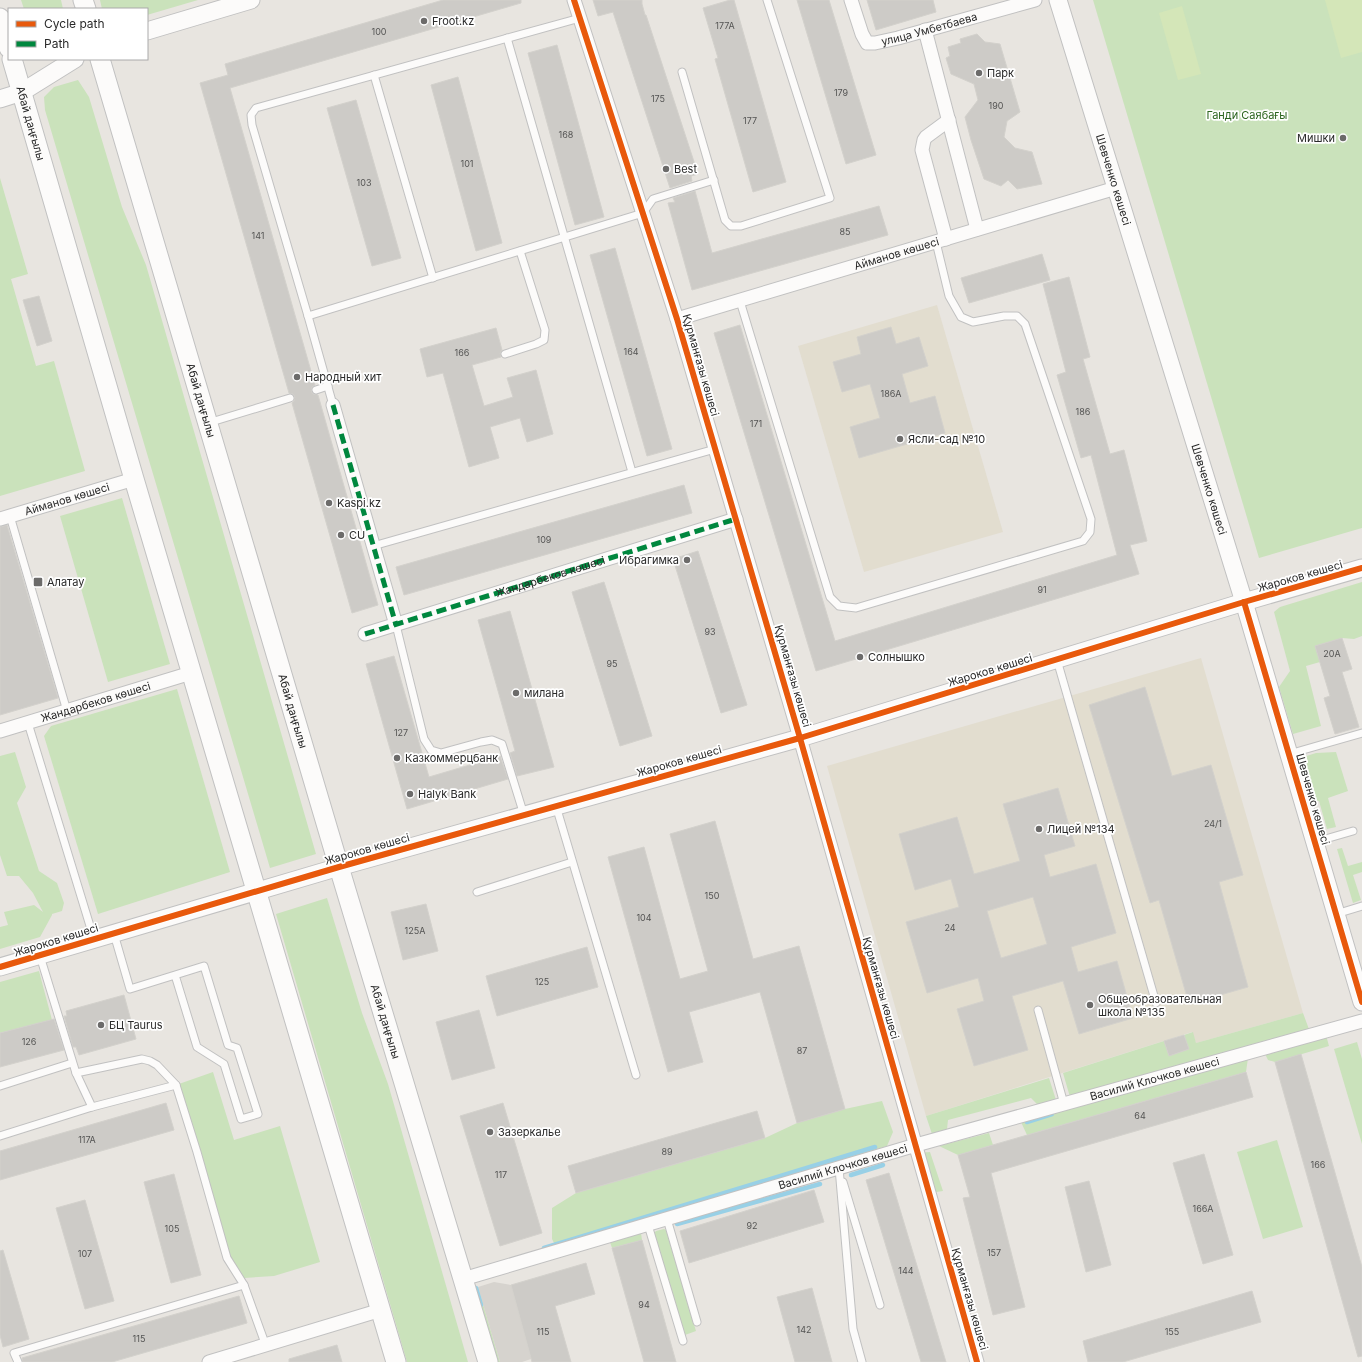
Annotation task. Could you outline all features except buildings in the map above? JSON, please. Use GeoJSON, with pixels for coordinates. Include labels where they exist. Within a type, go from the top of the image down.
{"type":"FeatureCollection","features":[{"type":"Feature","properties":{"kind":"main road"},"geometry":{"type":"LineString","coordinates":[[0,18],[8,45]]}},
{"type":"Feature","properties":{"kind":"main road","name":"Абай даңғылы"},"geometry":{"type":"LineString","coordinates":[[12,60],[191,673],[396,1362]]}},
{"type":"Feature","properties":{"kind":"main road","name":"Абай даңғылы"},"geometry":{"type":"LineString","coordinates":[[100,60],[339,867],[488,1362]]}},
{"type":"Feature","properties":{"kind":"street"},"geometry":{"type":"LineString","coordinates":[[148,31],[252,0]]}},
{"type":"Feature","properties":{"kind":"street","name":"Құрманғазы көшесі"},"geometry":{"type":"LineString","coordinates":[[574,0],[677,319],[800,738],[977,1362]]}},
{"type":"Feature","properties":{"kind":"street","name":"улица Умбетбаева"},"geometry":{"type":"LineString","coordinates":[[851,0],[862,34],[867,43],[875,43],[1035,0]]}},
{"type":"Feature","properties":{"kind":"street","name":"Шевченко көшесі"},"geometry":{"type":"LineString","coordinates":[[1058,0],[1244,602],[1360,991]]}},
{"type":"Feature","properties":{"kind":"street"},"geometry":{"type":"LineString","coordinates":[[925,30],[977,229]]}},
{"type":"Feature","properties":{"kind":"street"},"geometry":{"type":"LineString","coordinates":[[0,99],[22,92],[73,60]]}},
{"type":"Feature","properties":{"kind":"street"},"geometry":{"type":"LineString","coordinates":[[941,240],[922,150],[926,137],[948,120]]}},
{"type":"Feature","properties":{"kind":"street","name":"Айманов көшесі"},"geometry":{"type":"LineString","coordinates":[[677,319],[1116,188]]}},
{"type":"Feature","properties":{"kind":"street"},"geometry":{"type":"LineString","coordinates":[[333,405],[396,625]]}},
{"type":"Feature","properties":{"kind":"street","name":"Айманов көшесі"},"geometry":{"type":"LineString","coordinates":[[5,518],[134,478]]}},
{"type":"Feature","properties":{"kind":"street","name":"Жандарбеков көшесі"},"geometry":{"type":"LineString","coordinates":[[365,634],[736,519]]}},
{"type":"Feature","properties":{"kind":"street","name":"Жароков көшесі"},"geometry":{"type":"LineString","coordinates":[[0,968],[339,867],[800,738],[1244,602],[1362,568]]}},
{"type":"Feature","properties":{"kind":"street","name":"Жандарбеков көшесі"},"geometry":{"type":"LineString","coordinates":[[0,731],[191,673]]}},
{"type":"Feature","properties":{"kind":"street","name":"Василий Клочков көшесі"},"geometry":{"type":"LineString","coordinates":[[463,1279],[916,1145],[1362,1021]]}},
{"type":"Feature","properties":{"kind":"street"},"geometry":{"type":"LineString","coordinates":[[208,1362],[266,1346],[381,1310]]}},
{"type":"Feature","properties":{"kind":"lane"},"geometry":{"type":"LineString","coordinates":[[682,72],[725,220],[731,226],[740,226],[830,198],[767,0]]}},
{"type":"Feature","properties":{"kind":"lane"},"geometry":{"type":"LineString","coordinates":[[333,405],[252,124],[251,115],[256,108],[580,18]]}},
{"type":"Feature","properties":{"kind":"lane"},"geometry":{"type":"LineString","coordinates":[[507,38],[632,472]]}},
{"type":"Feature","properties":{"kind":"lane"},"geometry":{"type":"LineString","coordinates":[[374,75],[433,278]]}},
{"type":"Feature","properties":{"kind":"lane"},"geometry":{"type":"LineString","coordinates":[[308,316],[643,213],[653,199],[714,180]]}},
{"type":"Feature","properties":{"kind":"lane"},"geometry":{"type":"LineString","coordinates":[[740,301],[830,597],[839,606],[856,608],[1083,541],[1090,532],[1091,520],[1024,324],[1017,316],[1004,316],[973,322],[961,317],[949,296],[941,240]]}},
{"type":"Feature","properties":{"kind":"lane"},"geometry":{"type":"LineString","coordinates":[[505,354],[544,340],[545,330],[520,251]]}},
{"type":"Feature","properties":{"kind":"lane"},"geometry":{"type":"LineString","coordinates":[[316,390],[328,386]]}},
{"type":"Feature","properties":{"kind":"lane"},"geometry":{"type":"LineString","coordinates":[[208,423],[290,398]]}},
{"type":"Feature","properties":{"kind":"lane"},"geometry":{"type":"LineString","coordinates":[[373,546],[715,449]]}},
{"type":"Feature","properties":{"kind":"lane"},"geometry":{"type":"LineString","coordinates":[[5,518],[67,711]]}},
{"type":"Feature","properties":{"kind":"lane"},"geometry":{"type":"LineString","coordinates":[[396,625],[424,739],[431,750],[441,753],[492,740],[502,744],[524,815]]}},
{"type":"Feature","properties":{"kind":"lane"},"geometry":{"type":"LineString","coordinates":[[1057,660],[1156,1003]]}},
{"type":"Feature","properties":{"kind":"lane"},"geometry":{"type":"LineString","coordinates":[[28,723],[94,940]]}},
{"type":"Feature","properties":{"kind":"lane"},"geometry":{"type":"LineString","coordinates":[[1289,754],[1362,733]]}},
{"type":"Feature","properties":{"kind":"lane"},"geometry":{"type":"LineString","coordinates":[[556,806],[636,1075]]}},
{"type":"Feature","properties":{"kind":"lane"},"geometry":{"type":"LineString","coordinates":[[1315,842],[1353,831]]}},
{"type":"Feature","properties":{"kind":"lane"},"geometry":{"type":"LineString","coordinates":[[477,892],[572,862]]}},
{"type":"Feature","properties":{"kind":"lane"},"geometry":{"type":"LineString","coordinates":[[1336,914],[1362,906]]}},
{"type":"Feature","properties":{"kind":"lane"},"geometry":{"type":"LineString","coordinates":[[114,934],[130,989],[204,966],[228,1045],[237,1048],[258,1114],[242,1119],[224,1064],[197,1047],[176,975]]}},
{"type":"Feature","properties":{"kind":"lane"},"geometry":{"type":"LineString","coordinates":[[40,956],[72,1062],[92,1108]]}},
{"type":"Feature","properties":{"kind":"lane"},"geometry":{"type":"LineString","coordinates":[[1038,1010],[1064,1104]]}},
{"type":"Feature","properties":{"kind":"lane"},"geometry":{"type":"LineString","coordinates":[[76,1073],[142,1059],[157,1065],[176,1085],[227,1258],[244,1285],[266,1346]]}},
{"type":"Feature","properties":{"kind":"lane"},"geometry":{"type":"LineString","coordinates":[[0,1086],[72,1062]]}},
{"type":"Feature","properties":{"kind":"lane"},"geometry":{"type":"LineString","coordinates":[[0,1136],[92,1108],[176,1085]]}},
{"type":"Feature","properties":{"kind":"lane"},"geometry":{"type":"LineString","coordinates":[[838,1168],[880,1305]]}},
{"type":"Feature","properties":{"kind":"lane"},"geometry":{"type":"LineString","coordinates":[[838,1168],[853,1329],[862,1362]]}},
{"type":"Feature","properties":{"kind":"lane"},"geometry":{"type":"LineString","coordinates":[[667,1219],[697,1322]]}},
{"type":"Feature","properties":{"kind":"lane"},"geometry":{"type":"LineString","coordinates":[[648,1225],[683,1341]]}},
{"type":"Feature","properties":{"kind":"lane"},"geometry":{"type":"LineString","coordinates":[[18,1362],[14,1353],[244,1285]]}},
{"type":"Feature","properties":{"kind":"shaded area","name":"Ясли-сад №10"},"geometry":{"type":"Polygon","coordinates":[[[937,305],[1003,532],[864,572],[798,346],[937,305]]]}},
{"type":"Feature","properties":{"kind":"shaded area"},"geometry":{"type":"Polygon","coordinates":[[[1201,658],[1303,1013],[1196,1043],[1192,1032],[926,1116],[827,766],[1201,658]]]}},
{"type":"Feature","properties":{"kind":"shaded area"},"geometry":{"type":"Polygon","coordinates":[[[494,1282],[511,1285],[531,1359],[522,1362],[500,1362],[478,1287],[494,1282]]]}},
{"type":"Feature","properties":{"kind":"green space"},"geometry":{"type":"Polygon","coordinates":[[[21,0],[61,0],[63,8],[24,8],[21,0]]]}},
{"type":"Feature","properties":{"kind":"green space"},"geometry":{"type":"Polygon","coordinates":[[[100,0],[198,0],[148,15],[148,8],[102,8],[100,0]]]}},
{"type":"Feature","properties":{"kind":"green space","name":"Ганди Саябағы"},"geometry":{"type":"Polygon","coordinates":[[[1093,0],[1362,0],[1362,528],[1259,558],[1093,0]]]}},
{"type":"Feature","properties":{"kind":"green space"},"geometry":{"type":"Polygon","coordinates":[[[1325,0],[1362,0],[1362,52],[1341,58],[1325,0]]]}},
{"type":"Feature","properties":{"kind":"green space"},"geometry":{"type":"Polygon","coordinates":[[[1182,6],[1201,74],[1178,80],[1159,13],[1182,6]]]}},
{"type":"Feature","properties":{"kind":"green space"},"geometry":{"type":"Polygon","coordinates":[[[78,80],[89,97],[122,207],[146,265],[316,854],[270,868],[45,110],[44,97],[54,87],[78,80]]]}},
{"type":"Feature","properties":{"kind":"green space"},"geometry":{"type":"Polygon","coordinates":[[[0,178],[28,274],[11,279],[36,366],[54,361],[85,471],[0,496],[0,178]]]}},
{"type":"Feature","properties":{"kind":"green space"},"geometry":{"type":"Polygon","coordinates":[[[122,498],[170,664],[108,682],[60,516],[122,498]]]}},
{"type":"Feature","properties":{"kind":"green space"},"geometry":{"type":"Polygon","coordinates":[[[1362,582],[1362,636],[1354,639],[1342,638],[1315,646],[1320,662],[1306,666],[1321,726],[1293,734],[1279,687],[1290,671],[1274,612],[1280,607],[1362,582]]]}},
{"type":"Feature","properties":{"kind":"green space"},"geometry":{"type":"Polygon","coordinates":[[[177,689],[230,872],[98,914],[44,736],[51,726],[177,689]]]}},
{"type":"Feature","properties":{"kind":"green space"},"geometry":{"type":"Polygon","coordinates":[[[15,752],[26,787],[17,803],[39,871],[57,883],[64,903],[62,911],[52,914],[40,937],[0,949],[0,927],[8,925],[4,912],[34,905],[43,912],[33,893],[19,876],[7,876],[0,855],[0,756],[15,752]]]}},
{"type":"Feature","properties":{"kind":"green space"},"geometry":{"type":"Polygon","coordinates":[[[1336,752],[1348,791],[1328,798],[1336,827],[1327,829],[1319,801],[1314,801],[1300,758],[1316,753],[1336,752]]]}},
{"type":"Feature","properties":{"kind":"green space"},"geometry":{"type":"Polygon","coordinates":[[[1342,848],[1348,866],[1362,862],[1362,872],[1353,875],[1361,900],[1353,903],[1337,849],[1342,848]]]}},
{"type":"Feature","properties":{"kind":"green space"},"geometry":{"type":"Polygon","coordinates":[[[327,898],[362,1013],[388,1084],[468,1362],[407,1362],[276,914],[327,898]]]}},
{"type":"Feature","properties":{"kind":"green space"},"geometry":{"type":"Polygon","coordinates":[[[39,971],[52,1020],[0,1033],[0,982],[39,971]]]}},
{"type":"Feature","properties":{"kind":"green space"},"geometry":{"type":"Polygon","coordinates":[[[1303,1013],[1310,1032],[1070,1097],[1063,1073],[1164,1041],[1169,1056],[1189,1049],[1184,1035],[1193,1032],[1196,1043],[1303,1013]]]}},
{"type":"Feature","properties":{"kind":"green space"},"geometry":{"type":"Polygon","coordinates":[[[1326,1035],[1329,1046],[1275,1062],[1268,1060],[1264,1052],[1326,1035]]]}},
{"type":"Feature","properties":{"kind":"green space"},"geometry":{"type":"Polygon","coordinates":[[[1357,1042],[1362,1059],[1362,1144],[1334,1049],[1357,1042]]]}},
{"type":"Feature","properties":{"kind":"green space"},"geometry":{"type":"Polygon","coordinates":[[[1248,1058],[1246,1072],[1027,1135],[1021,1122],[1248,1058]]]}},
{"type":"Feature","properties":{"kind":"green space"},"geometry":{"type":"Polygon","coordinates":[[[213,1072],[234,1140],[280,1126],[320,1262],[274,1276],[244,1278],[227,1258],[176,1085],[213,1072]]]}},
{"type":"Feature","properties":{"kind":"green space"},"geometry":{"type":"Polygon","coordinates":[[[1049,1078],[1056,1100],[1038,1105],[1031,1098],[948,1120],[947,1129],[932,1134],[926,1116],[1049,1078]]]}},
{"type":"Feature","properties":{"kind":"green space"},"geometry":{"type":"Polygon","coordinates":[[[882,1101],[893,1132],[887,1146],[556,1247],[552,1239],[552,1208],[576,1193],[765,1138],[797,1123],[845,1109],[882,1101]]]}},
{"type":"Feature","properties":{"kind":"green space"},"geometry":{"type":"Polygon","coordinates":[[[989,1133],[993,1145],[958,1155],[939,1146],[989,1133]]]}},
{"type":"Feature","properties":{"kind":"green space"},"geometry":{"type":"Polygon","coordinates":[[[1277,1140],[1303,1227],[1263,1239],[1237,1152],[1277,1140]]]}},
{"type":"Feature","properties":{"kind":"green space"},"geometry":{"type":"Polygon","coordinates":[[[930,1152],[943,1191],[930,1193],[918,1153],[930,1152]]]}},
{"type":"Feature","properties":{"kind":"green space"},"geometry":{"type":"Polygon","coordinates":[[[664,1229],[666,1230],[696,1331],[685,1335],[654,1233],[664,1229]]]}},
{"type":"Feature","properties":{"kind":"green space"},"geometry":{"type":"Polygon","coordinates":[[[641,1233],[642,1240],[612,1248],[610,1242],[641,1233]]]}},
{"type":"Feature","properties":{"kind":"green space"},"geometry":{"type":"Polygon","coordinates":[[[478,1287],[500,1362],[488,1362],[467,1293],[478,1287]]]}},
{"type":"Feature","properties":{"kind":"waterway"},"geometry":{"type":"LineString","coordinates":[[1027,1122],[1052,1114]]}},
{"type":"Feature","properties":{"kind":"waterway"},"geometry":{"type":"LineString","coordinates":[[544,1248],[875,1147]]}},
{"type":"Feature","properties":{"kind":"waterway"},"geometry":{"type":"LineString","coordinates":[[851,1175],[883,1165]]}},
{"type":"Feature","properties":{"kind":"waterway"},"geometry":{"type":"LineString","coordinates":[[677,1224],[820,1184]]}},
{"type":"Feature","properties":{"kind":"waterway"},"geometry":{"type":"LineString","coordinates":[[476,1288],[481,1305]]}},
{"type":"Feature","properties":{"kind":"marked path"},"geometry":{"type":"LineString","coordinates":[[333,405],[396,625]]}},
{"type":"Feature","properties":{"kind":"marked path"},"geometry":{"type":"LineString","coordinates":[[365,634],[736,519]]}},
{"type":"Feature","properties":{"kind":"cycle path"},"geometry":{"type":"LineString","coordinates":[[574,0],[677,319],[800,738],[977,1362]]}},
{"type":"Feature","properties":{"kind":"cycle path"},"geometry":{"type":"LineString","coordinates":[[0,967],[339,867],[800,738],[1244,602],[1362,568]]}},
{"type":"Feature","properties":{"kind":"cycle path"},"geometry":{"type":"LineString","coordinates":[[1244,602],[1362,1002]]}},
{"type":"Feature","properties":{"kind":"place","name":"Froot.kz"},"geometry":{"type":"Point","coordinates":[424,21]}},
{"type":"Feature","properties":{"kind":"place","name":"Парк"},"geometry":{"type":"Point","coordinates":[979,73]}},
{"type":"Feature","properties":{"kind":"place","name":"Мишки"},"geometry":{"type":"Point","coordinates":[1343,138]}},
{"type":"Feature","properties":{"kind":"place","name":"Best"},"geometry":{"type":"Point","coordinates":[666,169]}},
{"type":"Feature","properties":{"kind":"place","name":"Народный хит"},"geometry":{"type":"Point","coordinates":[297,377]}},
{"type":"Feature","properties":{"kind":"place","name":"Ясли-сад №10"},"geometry":{"type":"Point","coordinates":[900,439]}},
{"type":"Feature","properties":{"kind":"place","name":"Kaspi.kz"},"geometry":{"type":"Point","coordinates":[329,503]}},
{"type":"Feature","properties":{"kind":"place","name":"CU"},"geometry":{"type":"Point","coordinates":[341,535]}},
{"type":"Feature","properties":{"kind":"place","name":"Ибрагимка"},"geometry":{"type":"Point","coordinates":[687,560]}},
{"type":"Feature","properties":{"kind":"place","name":"Алатау"},"geometry":{"type":"Point","coordinates":[38,582]}},
{"type":"Feature","properties":{"kind":"place","name":"Солнышко"},"geometry":{"type":"Point","coordinates":[860,657]}},
{"type":"Feature","properties":{"kind":"place","name":"милана"},"geometry":{"type":"Point","coordinates":[516,693]}},
{"type":"Feature","properties":{"kind":"place","name":"Казкоммерцбанк"},"geometry":{"type":"Point","coordinates":[397,758]}},
{"type":"Feature","properties":{"kind":"place","name":"Halyk Bank"},"geometry":{"type":"Point","coordinates":[410,794]}},
{"type":"Feature","properties":{"kind":"place","name":"Лицей №134"},"geometry":{"type":"Point","coordinates":[1039,829]}},
{"type":"Feature","properties":{"kind":"place","name":"Общеобразовательная школа №135"},"geometry":{"type":"Point","coordinates":[1090,1005]}},
{"type":"Feature","properties":{"kind":"place","name":"БЦ Taurus"},"geometry":{"type":"Point","coordinates":[101,1025]}},
{"type":"Feature","properties":{"kind":"place","name":"Зазеркалье"},"geometry":{"type":"Point","coordinates":[490,1132]}}]}
